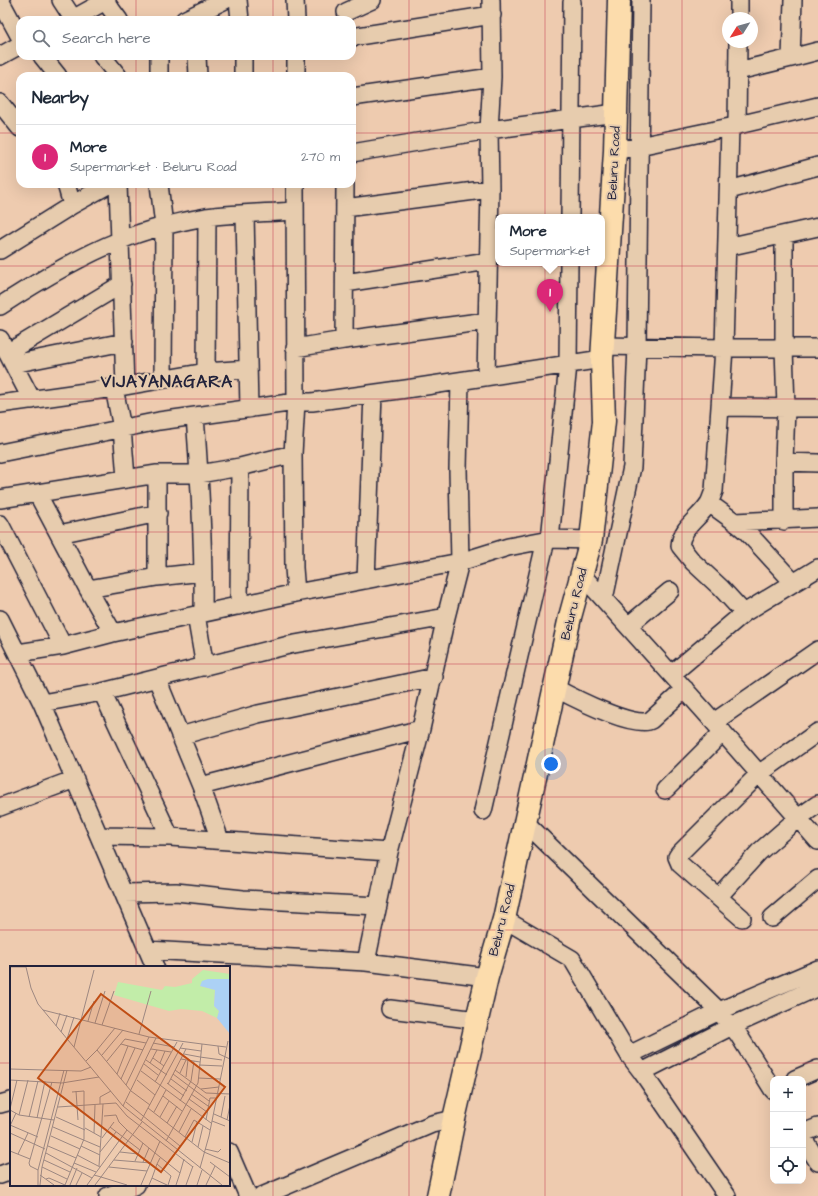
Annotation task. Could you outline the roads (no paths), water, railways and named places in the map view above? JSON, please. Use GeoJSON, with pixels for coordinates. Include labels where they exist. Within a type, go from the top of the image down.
{"type":"FeatureCollection","features":[{"type":"Feature","properties":{"kind":"highway","name":"Beluru Road"},"geometry":{"type":"LineString","coordinates":[[438,1196],[487,976],[504,919],[570,617],[591,540],[604,420],[603,353],[615,151],[619,0]]}},
{"type":"Feature","properties":{"kind":"street"},"geometry":{"type":"LineString","coordinates":[[0,0],[11,29]]}},
{"type":"Feature","properties":{"kind":"street"},"geometry":{"type":"LineString","coordinates":[[61,0],[71,16]]}},
{"type":"Feature","properties":{"kind":"street"},"geometry":{"type":"LineString","coordinates":[[196,16],[224,0]]}},
{"type":"Feature","properties":{"kind":"street"},"geometry":{"type":"LineString","coordinates":[[238,0],[240,16]]}},
{"type":"Feature","properties":{"kind":"street"},"geometry":{"type":"LineString","coordinates":[[295,0],[296,16]]}},
{"type":"Feature","properties":{"kind":"street"},"geometry":{"type":"LineString","coordinates":[[346,11],[372,0]]}},
{"type":"Feature","properties":{"kind":"street"},"geometry":{"type":"LineString","coordinates":[[604,599],[632,467],[637,346],[641,0]]}},
{"type":"Feature","properties":{"kind":"street"},"geometry":{"type":"LineString","coordinates":[[739,0],[739,12]]}},
{"type":"Feature","properties":{"kind":"street"},"geometry":{"type":"LineString","coordinates":[[791,58],[794,0]]}},
{"type":"Feature","properties":{"kind":"street"},"geometry":{"type":"LineString","coordinates":[[80,16],[106,1],[116,16]]}},
{"type":"Feature","properties":{"kind":"street"},"geometry":{"type":"LineString","coordinates":[[570,214],[572,2]]}},
{"type":"Feature","properties":{"kind":"street"},"geometry":{"type":"LineString","coordinates":[[356,36],[491,8],[492,76],[489,130],[490,188],[486,377]]}},
{"type":"Feature","properties":{"kind":"street"},"geometry":{"type":"LineString","coordinates":[[0,56],[16,47]]}},
{"type":"Feature","properties":{"kind":"street"},"geometry":{"type":"LineString","coordinates":[[738,48],[738,71],[729,190],[724,348],[714,491],[709,503],[688,526],[680,541],[680,546],[693,562],[721,588],[744,613]]}},
{"type":"Feature","properties":{"kind":"street"},"geometry":{"type":"LineString","coordinates":[[738,71],[818,51]]}},
{"type":"Feature","properties":{"kind":"street"},"geometry":{"type":"LineString","coordinates":[[45,60],[55,72]]}},
{"type":"Feature","properties":{"kind":"street"},"geometry":{"type":"LineString","coordinates":[[105,60],[115,72]]}},
{"type":"Feature","properties":{"kind":"street"},"geometry":{"type":"LineString","coordinates":[[159,60],[159,72]]}},
{"type":"Feature","properties":{"kind":"street"},"geometry":{"type":"LineString","coordinates":[[197,60],[198,72]]}},
{"type":"Feature","properties":{"kind":"street"},"geometry":{"type":"LineString","coordinates":[[243,60],[243,72]]}},
{"type":"Feature","properties":{"kind":"street"},"geometry":{"type":"LineString","coordinates":[[296,60],[296,72]]}},
{"type":"Feature","properties":{"kind":"street"},"geometry":{"type":"LineString","coordinates":[[356,96],[492,76]]}},
{"type":"Feature","properties":{"kind":"street"},"geometry":{"type":"LineString","coordinates":[[0,103],[16,123]]}},
{"type":"Feature","properties":{"kind":"street"},"geometry":{"type":"LineString","coordinates":[[615,151],[816,110]]}},
{"type":"Feature","properties":{"kind":"street"},"geometry":{"type":"LineString","coordinates":[[356,151],[489,130],[616,113]]}},
{"type":"Feature","properties":{"kind":"street"},"geometry":{"type":"LineString","coordinates":[[729,190],[818,166]]}},
{"type":"Feature","properties":{"kind":"street"},"geometry":{"type":"LineString","coordinates":[[67,188],[72,205]]}},
{"type":"Feature","properties":{"kind":"street"},"geometry":{"type":"LineString","coordinates":[[0,250],[72,205],[102,188]]}},
{"type":"Feature","properties":{"kind":"street"},"geometry":{"type":"LineString","coordinates":[[118,188],[124,342],[119,387],[126,478]]}},
{"type":"Feature","properties":{"kind":"street"},"geometry":{"type":"LineString","coordinates":[[159,188],[164,226],[163,379]]}},
{"type":"Feature","properties":{"kind":"street"},"geometry":{"type":"LineString","coordinates":[[295,188],[296,402],[293,454],[294,568],[296,593]]}},
{"type":"Feature","properties":{"kind":"street"},"geometry":{"type":"LineString","coordinates":[[344,340],[345,188]]}},
{"type":"Feature","properties":{"kind":"street"},"geometry":{"type":"LineString","coordinates":[[345,208],[490,188]]}},
{"type":"Feature","properties":{"kind":"street"},"geometry":{"type":"LineString","coordinates":[[0,306],[35,284],[86,256],[120,240],[164,226],[207,217],[295,211]]}},
{"type":"Feature","properties":{"kind":"street"},"geometry":{"type":"LineString","coordinates":[[245,214],[249,408]]}},
{"type":"Feature","properties":{"kind":"street"},"geometry":{"type":"LineString","coordinates":[[206,372],[207,217]]}},
{"type":"Feature","properties":{"kind":"street"},"geometry":{"type":"LineString","coordinates":[[727,247],[818,227]]}},
{"type":"Feature","properties":{"kind":"street"},"geometry":{"type":"LineString","coordinates":[[784,235],[784,348],[786,408],[784,520]]}},
{"type":"Feature","properties":{"kind":"street"},"geometry":{"type":"LineString","coordinates":[[345,283],[488,261]]}},
{"type":"Feature","properties":{"kind":"street"},"geometry":{"type":"LineString","coordinates":[[483,810],[548,539],[568,365],[570,266]]}},
{"type":"Feature","properties":{"kind":"street"},"geometry":{"type":"LineString","coordinates":[[7,352],[122,284]]}},
{"type":"Feature","properties":{"kind":"street"},"geometry":{"type":"LineString","coordinates":[[295,348],[487,321]]}},
{"type":"Feature","properties":{"kind":"street"},"geometry":{"type":"LineString","coordinates":[[7,352],[124,342]]}},
{"type":"Feature","properties":{"kind":"street"},"geometry":{"type":"LineString","coordinates":[[0,453],[159,421],[296,402],[312,402],[373,394],[568,365],[603,353],[637,346],[818,348]]}},
{"type":"Feature","properties":{"kind":"street"},"geometry":{"type":"LineString","coordinates":[[7,352],[32,400]]}},
{"type":"Feature","properties":{"kind":"street"},"geometry":{"type":"LineString","coordinates":[[0,404],[119,387],[206,372],[248,369]]}},
{"type":"Feature","properties":{"kind":"street"},"geometry":{"type":"LineString","coordinates":[[366,962],[390,852],[434,677],[446,617],[460,562],[458,470],[460,381]]}},
{"type":"Feature","properties":{"kind":"street"},"geometry":{"type":"LineString","coordinates":[[366,580],[373,394]]}},
{"type":"Feature","properties":{"kind":"street"},"geometry":{"type":"LineString","coordinates":[[720,407],[818,408]]}},
{"type":"Feature","properties":{"kind":"street"},"geometry":{"type":"LineString","coordinates":[[195,416],[203,572],[199,614],[205,667]]}},
{"type":"Feature","properties":{"kind":"street"},"geometry":{"type":"LineString","coordinates":[[0,499],[126,478],[158,474],[199,474],[240,467],[293,454]]}},
{"type":"Feature","properties":{"kind":"street"},"geometry":{"type":"LineString","coordinates":[[784,462],[818,463]]}},
{"type":"Feature","properties":{"kind":"street"},"geometry":{"type":"LineString","coordinates":[[238,606],[240,467]]}},
{"type":"Feature","properties":{"kind":"street"},"geometry":{"type":"LineString","coordinates":[[157,577],[158,474]]}},
{"type":"Feature","properties":{"kind":"street"},"geometry":{"type":"LineString","coordinates":[[38,493],[88,589],[113,633]]}},
{"type":"Feature","properties":{"kind":"street"},"geometry":{"type":"LineString","coordinates":[[709,503],[747,532],[793,582]]}},
{"type":"Feature","properties":{"kind":"street"},"geometry":{"type":"LineString","coordinates":[[59,534],[158,514]]}},
{"type":"Feature","properties":{"kind":"street"},"geometry":{"type":"LineString","coordinates":[[735,522],[818,518]]}},
{"type":"Feature","properties":{"kind":"street"},"geometry":{"type":"LineString","coordinates":[[0,524],[63,646]]}},
{"type":"Feature","properties":{"kind":"street"},"geometry":{"type":"LineString","coordinates":[[18,653],[63,646],[113,633],[296,593],[460,562],[508,547],[548,539],[591,540]]}},
{"type":"Feature","properties":{"kind":"street"},"geometry":{"type":"LineString","coordinates":[[672,674],[744,613],[818,568]]}},
{"type":"Feature","properties":{"kind":"street"},"geometry":{"type":"LineString","coordinates":[[88,589],[157,577],[203,572]]}},
{"type":"Feature","properties":{"kind":"street"},"geometry":{"type":"LineString","coordinates":[[582,575],[760,773],[818,841]]}},
{"type":"Feature","properties":{"kind":"street"},"geometry":{"type":"LineString","coordinates":[[628,626],[670,591]]}},
{"type":"Feature","properties":{"kind":"street"},"geometry":{"type":"LineString","coordinates":[[42,703],[102,692],[289,645],[446,617]]}},
{"type":"Feature","properties":{"kind":"street"},"geometry":{"type":"LineString","coordinates":[[0,619],[42,703],[155,966]]}},
{"type":"Feature","properties":{"kind":"street"},"geometry":{"type":"LineString","coordinates":[[665,790],[719,727],[818,650]]}},
{"type":"Feature","properties":{"kind":"street"},"geometry":{"type":"LineString","coordinates":[[180,736],[258,714],[434,677]]}},
{"type":"Feature","properties":{"kind":"street"},"geometry":{"type":"LineString","coordinates":[[157,679],[201,786],[220,840]]}},
{"type":"Feature","properties":{"kind":"street"},"geometry":{"type":"LineString","coordinates":[[554,688],[614,716],[642,722],[648,722],[651,720],[685,689]]}},
{"type":"Feature","properties":{"kind":"street"},"geometry":{"type":"LineString","coordinates":[[102,692],[170,837]]}},
{"type":"Feature","properties":{"kind":"street"},"geometry":{"type":"LineString","coordinates":[[201,786],[421,729]]}},
{"type":"Feature","properties":{"kind":"street"},"geometry":{"type":"LineString","coordinates":[[742,918],[680,864],[677,857],[760,773],[818,732]]}},
{"type":"Feature","properties":{"kind":"street"},"geometry":{"type":"LineString","coordinates":[[0,806],[75,779]]}},
{"type":"Feature","properties":{"kind":"street"},"geometry":{"type":"LineString","coordinates":[[718,896],[759,852],[798,818],[818,804]]}},
{"type":"Feature","properties":{"kind":"street"},"geometry":{"type":"LineString","coordinates":[[526,822],[719,1011],[732,1026],[770,1084]]}},
{"type":"Feature","properties":{"kind":"street"},"geometry":{"type":"LineString","coordinates":[[99,836],[170,837],[390,852]]}},
{"type":"Feature","properties":{"kind":"street"},"geometry":{"type":"LineString","coordinates":[[772,918],[818,879]]}},
{"type":"Feature","properties":{"kind":"street"},"geometry":{"type":"LineString","coordinates":[[124,894],[176,892],[243,899],[378,906]]}},
{"type":"Feature","properties":{"kind":"street"},"geometry":{"type":"LineString","coordinates":[[504,919],[572,960],[629,1055],[727,1196]]}},
{"type":"Feature","properties":{"kind":"street"},"geometry":{"type":"LineString","coordinates":[[148,950],[366,962],[487,976]]}},
{"type":"Feature","properties":{"kind":"street"},"geometry":{"type":"LineString","coordinates":[[629,1055],[719,1011],[818,968]]}},
{"type":"Feature","properties":{"kind":"street"},"geometry":{"type":"LineString","coordinates":[[642,1072],[732,1026],[818,987]]}},
{"type":"Feature","properties":{"kind":"street"},"geometry":{"type":"LineString","coordinates":[[390,1010],[477,1020]]}},
{"type":"Feature","properties":{"kind":"street"},"geometry":{"type":"LineString","coordinates":[[802,1076],[818,1069]]}},
{"type":"Feature","properties":{"kind":"street"},"geometry":{"type":"LineString","coordinates":[[0,1104],[10,1101]]}},
{"type":"Feature","properties":{"kind":"street"},"geometry":{"type":"LineString","coordinates":[[262,1196],[432,1124],[454,1119]]}},
{"type":"Feature","properties":{"kind":"street"},"geometry":{"type":"LineString","coordinates":[[806,1132],[818,1127]]}},
{"type":"Feature","properties":{"kind":"street"},"geometry":{"type":"LineString","coordinates":[[806,1143],[818,1162]]}},
{"type":"Feature","properties":{"kind":"street"},"geometry":{"type":"LineString","coordinates":[[230,1154],[248,1196]]}},
{"type":"Feature","properties":{"kind":"street"},"geometry":{"type":"LineString","coordinates":[[0,1175],[10,1170]]}},
{"type":"Feature","properties":{"kind":"street"},"geometry":{"type":"LineString","coordinates":[[108,1196],[133,1186]]}},
{"type":"Feature","properties":{"kind":"place","name":"More"},"geometry":{"type":"Point","coordinates":[550,312]}},
{"type":"Feature","properties":{"kind":"district","name":"VIJAYANAGARA"},"geometry":{"type":"Point","coordinates":[167,382]}}]}
